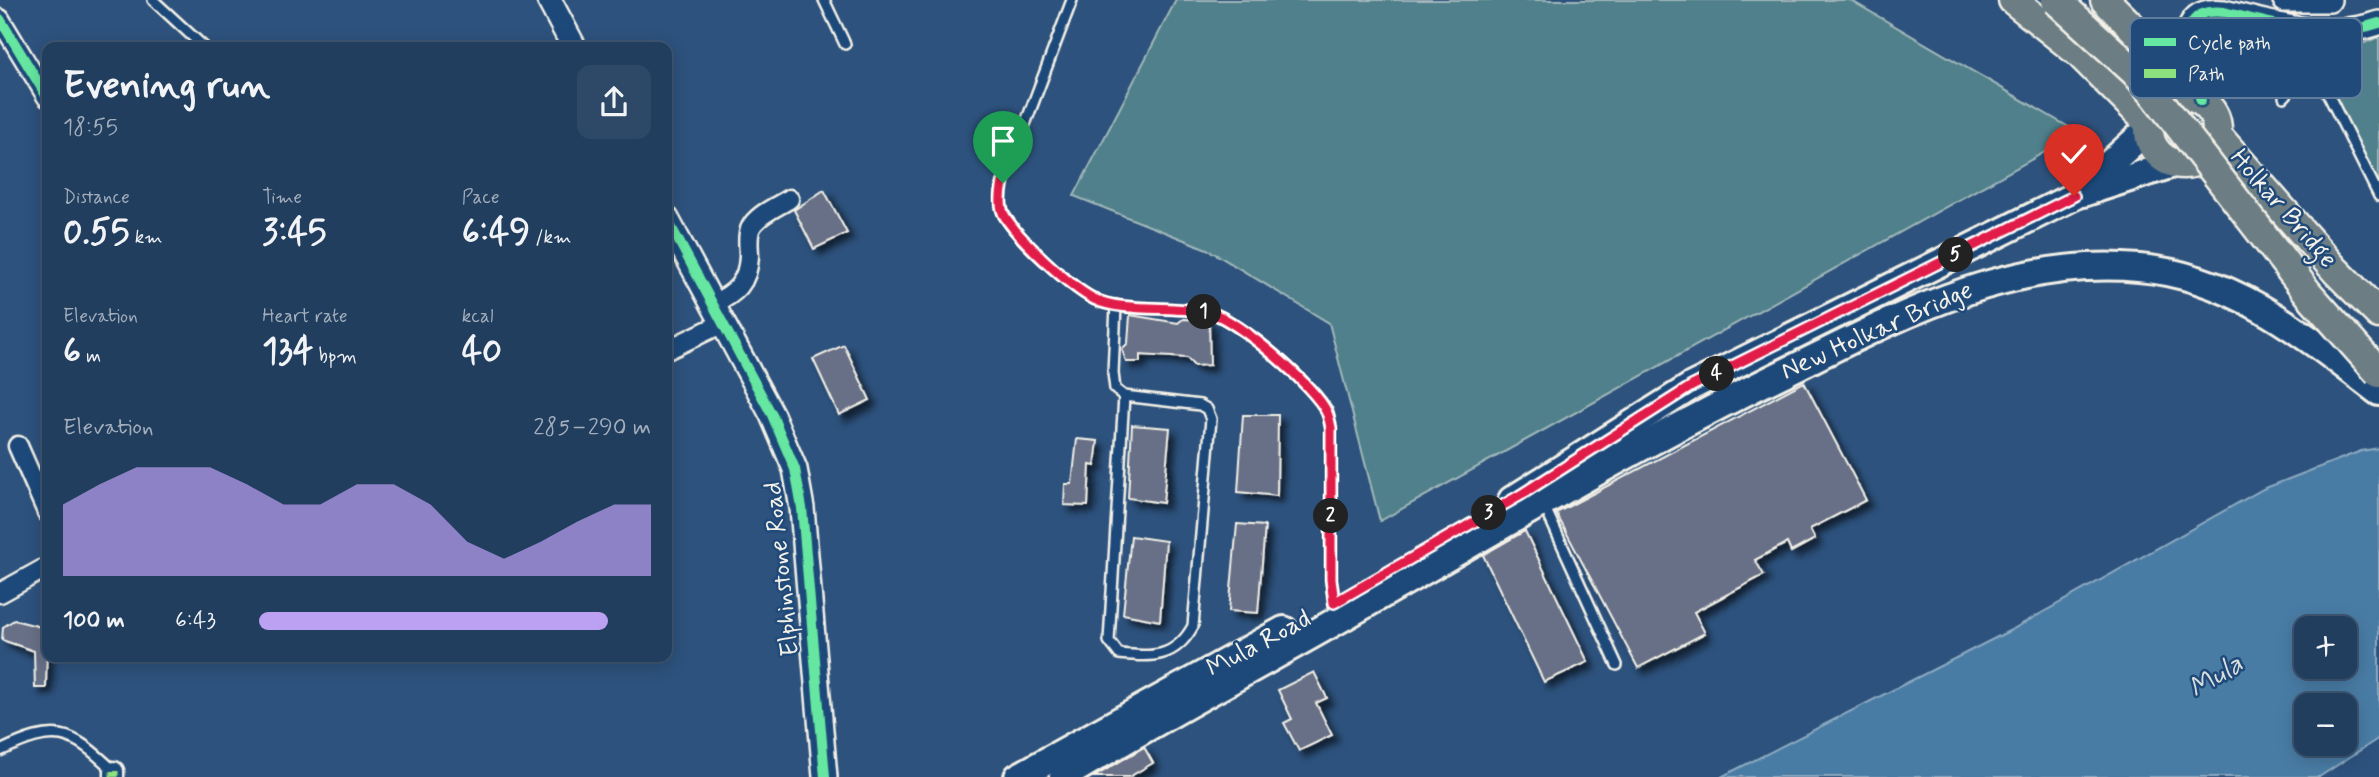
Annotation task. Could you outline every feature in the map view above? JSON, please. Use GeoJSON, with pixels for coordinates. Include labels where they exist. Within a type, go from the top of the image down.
{"type":"FeatureCollection","features":[{"type":"Feature","properties":{"kind":"main road"},"geometry":{"type":"LineString","coordinates":[[2013,0],[2079,53],[2149,126],[2153,147],[2159,154],[2176,163],[2185,164],[2203,157],[2217,134],[2213,115],[2197,99],[2192,98]]}},
{"type":"Feature","properties":{"kind":"main road"},"geometry":{"type":"LineString","coordinates":[[2056,0],[2130,67]]}},
{"type":"Feature","properties":{"kind":"main road"},"geometry":{"type":"LineString","coordinates":[[2105,0],[2130,25]]}},
{"type":"Feature","properties":{"kind":"main road"},"geometry":{"type":"LineString","coordinates":[[2155,98],[2308,293],[2379,373]]}},
{"type":"Feature","properties":{"kind":"main road"},"geometry":{"type":"LineString","coordinates":[[2149,126],[2158,107],[2165,101],[2176,98]]}},
{"type":"Feature","properties":{"kind":"main road","name":"Mula Road"},"geometry":{"type":"LineString","coordinates":[[1034,773],[1336,612],[1664,424],[1692,386],[2074,196],[2149,126]]}},
{"type":"Feature","properties":{"kind":"main road","name":"Holkar Bridge"},"geometry":{"type":"LineString","coordinates":[[2217,134],[2336,271],[2379,314]]}},
{"type":"Feature","properties":{"kind":"main road"},"geometry":{"type":"LineString","coordinates":[[2074,196],[2176,163]]}},
{"type":"Feature","properties":{"kind":"main road","name":"New Holkar Bridge"},"geometry":{"type":"LineString","coordinates":[[1664,424],[1760,384],[1909,311],[1958,292],[2027,275],[2102,267],[2162,271],[2227,291],[2265,309],[2293,327],[2379,392]]}},
{"type":"Feature","properties":{"kind":"main road","name":"Mula Road"},"geometry":{"type":"LineString","coordinates":[[1063,777],[1164,706]]}},
{"type":"Feature","properties":{"kind":"street"},"geometry":{"type":"LineString","coordinates":[[549,0],[571,42]]}},
{"type":"Feature","properties":{"kind":"street"},"geometry":{"type":"LineString","coordinates":[[2285,0],[2329,0]]}},
{"type":"Feature","properties":{"kind":"street"},"geometry":{"type":"LineString","coordinates":[[2197,18],[2211,10],[2245,18]]}},
{"type":"Feature","properties":{"kind":"street"},"geometry":{"type":"LineString","coordinates":[[0,19],[42,89]]}},
{"type":"Feature","properties":{"kind":"street"},"geometry":{"type":"LineString","coordinates":[[672,344],[718,314],[742,283],[753,224],[789,199]]}},
{"type":"Feature","properties":{"kind":"street","name":"Elphinstone Road"},"geometry":{"type":"LineString","coordinates":[[672,228],[772,415],[795,469],[802,508],[825,777]]}},
{"type":"Feature","properties":{"kind":"street"},"geometry":{"type":"LineString","coordinates":[[18,446],[42,501]]}},
{"type":"Feature","properties":{"kind":"street"},"geometry":{"type":"LineString","coordinates":[[2,586],[42,570]]}},
{"type":"Feature","properties":{"kind":"lane"},"geometry":{"type":"LineString","coordinates":[[153,0],[199,42]]}},
{"type":"Feature","properties":{"kind":"lane"},"geometry":{"type":"LineString","coordinates":[[824,0],[845,44]]}},
{"type":"Feature","properties":{"kind":"lane"},"geometry":{"type":"LineString","coordinates":[[1072,0],[1003,183],[1000,198],[1004,214],[1047,263],[1094,299],[1116,305],[1211,313],[1233,321],[1314,394],[1327,412],[1331,428],[1331,579],[1336,612]]}},
{"type":"Feature","properties":{"kind":"lane"},"geometry":{"type":"LineString","coordinates":[[2330,98],[2379,197]]}},
{"type":"Feature","properties":{"kind":"lane"},"geometry":{"type":"LineString","coordinates":[[1116,305],[1113,373],[1115,389],[1124,396],[1200,405],[1207,409],[1211,419],[1194,626],[1186,640],[1156,657],[1119,654],[1109,641],[1124,396]]}},
{"type":"Feature","properties":{"kind":"lane"},"geometry":{"type":"LineString","coordinates":[[1539,494],[1616,665]]}},
{"type":"Feature","properties":{"kind":"lane"},"geometry":{"type":"LineString","coordinates":[[0,751],[31,736],[52,733],[71,737],[89,747],[114,774]]}},
{"type":"Feature","properties":{"kind":"green space"},"geometry":{"type":"Polygon","coordinates":[[[1176,0],[1850,0],[2079,133],[1380,521],[1329,323],[1207,249],[1074,196],[1176,0]]]}},
{"type":"Feature","properties":{"kind":"green space"},"geometry":{"type":"Polygon","coordinates":[[[2379,37],[2379,187],[2331,98],[2362,98],[2362,44],[2379,37]]]}},
{"type":"Feature","properties":{"kind":"water","name":"Mula"},"geometry":{"type":"Polygon","coordinates":[[[2379,448],[2379,738],[2357,752],[2357,693],[2294,693],[2294,756],[2351,756],[2319,777],[1721,777],[2013,629],[2263,489],[2361,451],[2379,448]]]}},
{"type":"Feature","properties":{"kind":"building"},"geometry":{"type":"Polygon","coordinates":[[[824,190],[847,233],[814,249],[794,210],[824,190]]]}},
{"type":"Feature","properties":{"kind":"building"},"geometry":{"type":"Polygon","coordinates":[[[1130,315],[1178,323],[1183,319],[1209,320],[1210,365],[1194,366],[1187,358],[1140,355],[1140,362],[1126,362],[1122,349],[1128,343],[1130,315]]]}},
{"type":"Feature","properties":{"kind":"building"},"geometry":{"type":"Polygon","coordinates":[[[844,345],[870,400],[839,415],[813,359],[844,345]]]}},
{"type":"Feature","properties":{"kind":"building"},"geometry":{"type":"Polygon","coordinates":[[[1804,382],[1866,500],[1810,529],[1815,539],[1791,552],[1787,543],[1755,560],[1764,575],[1694,612],[1705,633],[1638,668],[1556,513],[1804,382]]]}},
{"type":"Feature","properties":{"kind":"building"},"geometry":{"type":"Polygon","coordinates":[[[1243,415],[1278,415],[1277,496],[1238,492],[1243,415]]]}},
{"type":"Feature","properties":{"kind":"building"},"geometry":{"type":"Polygon","coordinates":[[[1132,425],[1170,428],[1163,503],[1128,498],[1132,425]]]}},
{"type":"Feature","properties":{"kind":"building"},"geometry":{"type":"Polygon","coordinates":[[[1077,439],[1098,441],[1095,466],[1090,465],[1088,506],[1064,505],[1065,484],[1072,484],[1077,439]]]}},
{"type":"Feature","properties":{"kind":"building"},"geometry":{"type":"Polygon","coordinates":[[[1237,524],[1265,526],[1258,613],[1229,611],[1237,524]]]}},
{"type":"Feature","properties":{"kind":"building"},"geometry":{"type":"Polygon","coordinates":[[[1525,531],[1588,662],[1544,682],[1483,555],[1525,531]]]}},
{"type":"Feature","properties":{"kind":"building"},"geometry":{"type":"Polygon","coordinates":[[[1131,536],[1166,541],[1160,621],[1123,614],[1131,536]]]}},
{"type":"Feature","properties":{"kind":"building"},"geometry":{"type":"Polygon","coordinates":[[[14,620],[42,627],[42,662],[47,662],[46,688],[35,688],[34,651],[2,640],[3,627],[14,620]]]}},
{"type":"Feature","properties":{"kind":"building"},"geometry":{"type":"Polygon","coordinates":[[[1314,672],[1327,698],[1316,703],[1332,735],[1299,751],[1284,723],[1292,719],[1278,690],[1314,672]]]}},
{"type":"Feature","properties":{"kind":"building"},"geometry":{"type":"Polygon","coordinates":[[[1144,747],[1153,763],[1129,777],[1094,777],[1144,747]]]}},
{"type":"Feature","properties":{"kind":"marked path"},"geometry":{"type":"LineString","coordinates":[[114,771],[114,777]]}},
{"type":"Feature","properties":{"kind":"cycle path"},"geometry":{"type":"LineString","coordinates":[[2197,18],[2206,13],[2224,12],[2249,18]]}},
{"type":"Feature","properties":{"kind":"cycle path"},"geometry":{"type":"LineString","coordinates":[[0,19],[42,89]]}},
{"type":"Feature","properties":{"kind":"cycle path"},"geometry":{"type":"LineString","coordinates":[[2362,27],[2379,23]]}},
{"type":"Feature","properties":{"kind":"cycle path"},"geometry":{"type":"LineString","coordinates":[[672,228],[772,415],[795,469],[802,508],[825,777]]}},
{"type":"Feature","properties":{"kind":"route"},"geometry":{"type":"LineString","coordinates":[[1003,183],[1000,198],[1004,214],[1047,263],[1094,299],[1116,305],[1153,306],[1211,313],[1233,321],[1314,394],[1327,412],[1331,428],[1331,579],[1334,603],[1519,496],[1692,386],[2074,196]]}}]}
